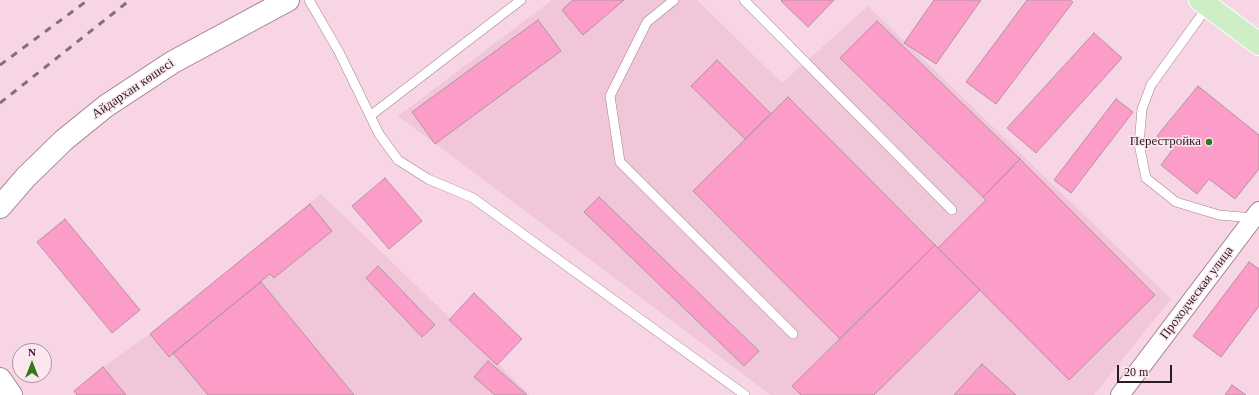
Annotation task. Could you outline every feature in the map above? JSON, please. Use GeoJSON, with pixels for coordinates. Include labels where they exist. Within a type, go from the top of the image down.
{"type":"FeatureCollection","features":[{"type":"Feature","properties":{"kind":"main road"},"geometry":{"type":"LineString","coordinates":[[1204,3],[1259,44]]}},
{"type":"Feature","properties":{"kind":"street","name":"Айдархан көшесі"},"geometry":{"type":"LineString","coordinates":[[0,207],[26,177],[64,140],[106,106],[173,62],[288,0]]}},
{"type":"Feature","properties":{"kind":"street","name":"Проходческая улица"},"geometry":{"type":"LineString","coordinates":[[1120,395],[1256,214]]}},
{"type":"Feature","properties":{"kind":"street"},"geometry":{"type":"LineString","coordinates":[[0,379],[11,395]]}},
{"type":"Feature","properties":{"kind":"lane"},"geometry":{"type":"LineString","coordinates":[[309,0],[339,52],[379,134],[398,160],[428,179],[473,198],[745,395]]}},
{"type":"Feature","properties":{"kind":"lane"},"geometry":{"type":"LineString","coordinates":[[370,116],[521,0]]}},
{"type":"Feature","properties":{"kind":"lane"},"geometry":{"type":"LineString","coordinates":[[674,0],[648,22],[610,96],[620,162],[793,334]]}},
{"type":"Feature","properties":{"kind":"lane"},"geometry":{"type":"LineString","coordinates":[[744,0],[952,210]]}},
{"type":"Feature","properties":{"kind":"lane"},"geometry":{"type":"LineString","coordinates":[[1204,3],[1151,85],[1142,109],[1139,144],[1144,171],[1146,178],[1176,202],[1220,215],[1256,214]]}},
{"type":"Feature","properties":{"kind":"shaded area"},"geometry":{"type":"Polygon","coordinates":[[[552,0],[697,0],[782,83],[868,6],[1171,299],[1094,395],[771,395],[398,116],[552,0]]]}},
{"type":"Feature","properties":{"kind":"shaded area"},"geometry":{"type":"Polygon","coordinates":[[[321,194],[530,395],[77,395],[74,391],[103,367],[150,334],[321,194]]]}},
{"type":"Feature","properties":{"kind":"building"},"geometry":{"type":"Polygon","coordinates":[[[573,0],[624,0],[583,35],[562,10],[573,0]]]}},
{"type":"Feature","properties":{"kind":"building"},"geometry":{"type":"Polygon","coordinates":[[[834,0],[808,27],[781,1],[834,0]]]}},
{"type":"Feature","properties":{"kind":"building"},"geometry":{"type":"Polygon","coordinates":[[[934,0],[981,0],[936,64],[904,43],[934,0]]]}},
{"type":"Feature","properties":{"kind":"building"},"geometry":{"type":"Polygon","coordinates":[[[1027,0],[1070,0],[1073,2],[996,104],[966,82],[1027,0]]]}},
{"type":"Feature","properties":{"kind":"building"},"geometry":{"type":"Polygon","coordinates":[[[538,20],[561,51],[435,144],[412,112],[538,20]]]}},
{"type":"Feature","properties":{"kind":"building"},"geometry":{"type":"Polygon","coordinates":[[[877,21],[1020,159],[983,197],[840,58],[877,21]]]}},
{"type":"Feature","properties":{"kind":"building"},"geometry":{"type":"Polygon","coordinates":[[[1094,33],[1122,58],[1036,153],[1007,128],[1094,33]]]}},
{"type":"Feature","properties":{"kind":"building"},"geometry":{"type":"Polygon","coordinates":[[[717,60],[771,114],[745,139],[691,86],[717,60]]]}},
{"type":"Feature","properties":{"kind":"building"},"geometry":{"type":"Polygon","coordinates":[[[1198,86],[1259,135],[1259,169],[1235,199],[1209,179],[1197,194],[1161,165],[1173,149],[1157,136],[1198,86]]]}},
{"type":"Feature","properties":{"kind":"building"},"geometry":{"type":"Polygon","coordinates":[[[788,97],[935,245],[840,339],[693,191],[788,97]]]}},
{"type":"Feature","properties":{"kind":"building"},"geometry":{"type":"Polygon","coordinates":[[[1116,99],[1133,112],[1071,193],[1054,180],[1116,99]]]}},
{"type":"Feature","properties":{"kind":"building"},"geometry":{"type":"Polygon","coordinates":[[[1020,159],[1155,295],[1069,380],[938,248],[986,200],[983,197],[1020,159]]]}},
{"type":"Feature","properties":{"kind":"building"},"geometry":{"type":"Polygon","coordinates":[[[385,178],[422,221],[389,249],[352,206],[385,178]]]}},
{"type":"Feature","properties":{"kind":"building"},"geometry":{"type":"Polygon","coordinates":[[[599,197],[759,351],[744,366],[584,212],[599,197]]]}},
{"type":"Feature","properties":{"kind":"building"},"geometry":{"type":"Polygon","coordinates":[[[310,204],[332,231],[274,278],[270,274],[169,357],[150,334],[310,204]]]}},
{"type":"Feature","properties":{"kind":"building"},"geometry":{"type":"Polygon","coordinates":[[[65,219],[140,310],[112,333],[37,242],[65,219]]]}},
{"type":"Feature","properties":{"kind":"building"},"geometry":{"type":"Polygon","coordinates":[[[935,245],[980,290],[874,395],[801,395],[792,386],[935,245]]]}},
{"type":"Feature","properties":{"kind":"building"},"geometry":{"type":"Polygon","coordinates":[[[1249,262],[1259,269],[1259,306],[1221,357],[1193,336],[1249,262]]]}},
{"type":"Feature","properties":{"kind":"building"},"geometry":{"type":"Polygon","coordinates":[[[378,266],[435,325],[422,337],[366,278],[378,266]]]}},
{"type":"Feature","properties":{"kind":"building"},"geometry":{"type":"Polygon","coordinates":[[[261,282],[354,395],[208,395],[173,353],[261,282]]]}},
{"type":"Feature","properties":{"kind":"building"},"geometry":{"type":"Polygon","coordinates":[[[474,293],[522,339],[497,365],[449,320],[474,293]]]}},
{"type":"Feature","properties":{"kind":"building"},"geometry":{"type":"Polygon","coordinates":[[[488,361],[527,395],[495,395],[474,377],[488,361]]]}},
{"type":"Feature","properties":{"kind":"building"},"geometry":{"type":"Polygon","coordinates":[[[982,364],[1016,395],[954,395],[982,364]]]}},
{"type":"Feature","properties":{"kind":"building"},"geometry":{"type":"Polygon","coordinates":[[[103,367],[126,395],[77,395],[74,391],[103,367]]]}},
{"type":"Feature","properties":{"kind":"building"},"geometry":{"type":"Polygon","coordinates":[[[1232,385],[1246,395],[1225,395],[1232,385]]]}},
{"type":"Feature","properties":{"kind":"railway"},"geometry":{"type":"LineString","coordinates":[[0,65],[88,0]]}},
{"type":"Feature","properties":{"kind":"railway"},"geometry":{"type":"LineString","coordinates":[[0,103],[130,0]]}},
{"type":"Feature","properties":{"kind":"place","name":"Перестройка"},"geometry":{"type":"Point","coordinates":[1209,142]}}]}
